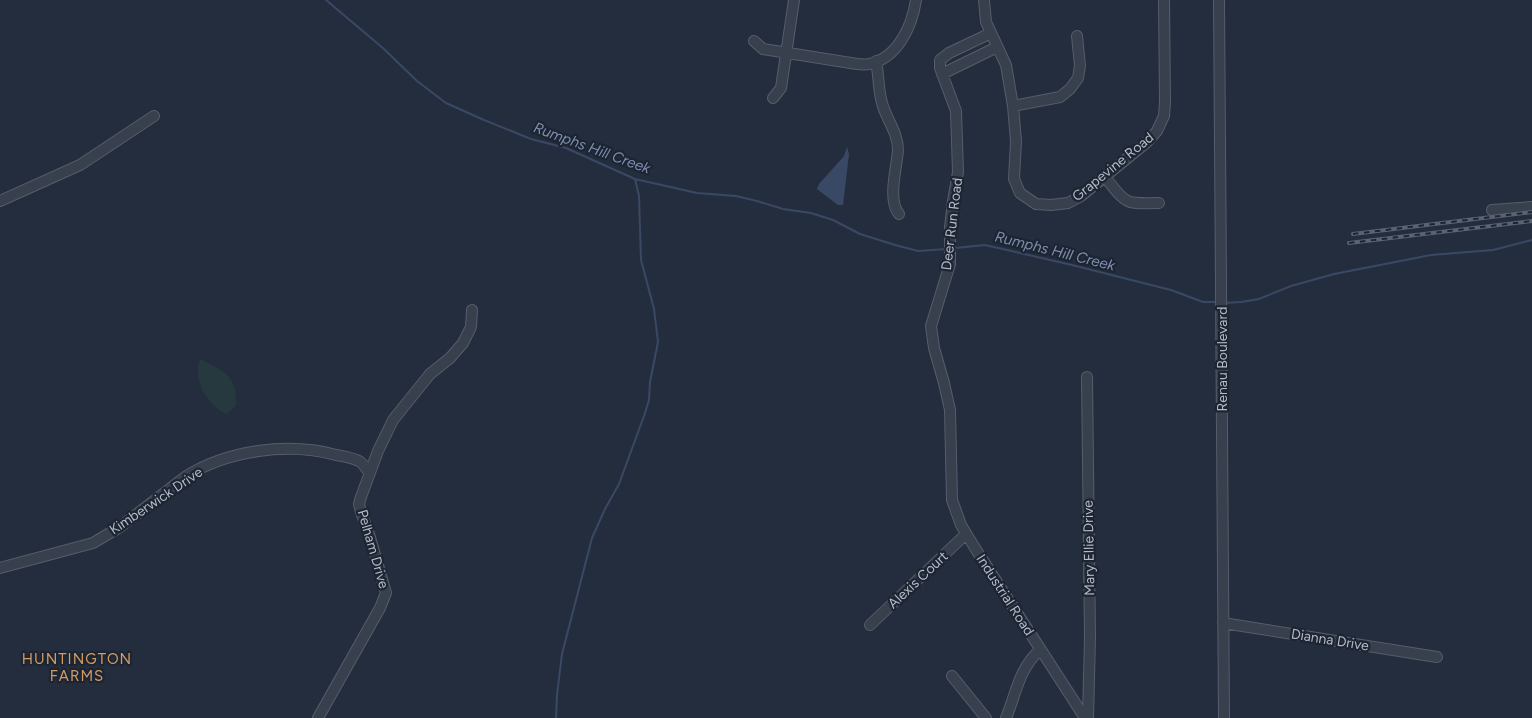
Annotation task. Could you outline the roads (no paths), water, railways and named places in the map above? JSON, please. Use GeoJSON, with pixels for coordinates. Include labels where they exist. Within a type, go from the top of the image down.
{"type":"FeatureCollection","features":[{"type":"Feature","properties":{"kind":"street"},"geometry":{"type":"LineString","coordinates":[[774,98],[781,88],[794,0]]}},
{"type":"Feature","properties":{"kind":"street"},"geometry":{"type":"LineString","coordinates":[[754,41],[763,49],[857,64],[869,64],[890,52],[900,43],[908,30],[916,0]]}},
{"type":"Feature","properties":{"kind":"street","name":"Grapevine Road"},"geometry":{"type":"LineString","coordinates":[[984,0],[986,22],[1006,65],[1013,106],[1016,142],[1014,180],[1020,193],[1036,204],[1051,206],[1068,203],[1081,196],[1147,142],[1157,131],[1164,116],[1165,102],[1164,0]]}},
{"type":"Feature","properties":{"kind":"street","name":"Renau Boulevard"},"geometry":{"type":"LineString","coordinates":[[1219,0],[1224,718]]}},
{"type":"Feature","properties":{"kind":"street"},"geometry":{"type":"LineString","coordinates":[[991,33],[943,56],[940,60],[942,74],[997,47]]}},
{"type":"Feature","properties":{"kind":"street"},"geometry":{"type":"LineString","coordinates":[[1013,106],[1060,97],[1070,89],[1078,78],[1080,66],[1077,36]]}},
{"type":"Feature","properties":{"kind":"street"},"geometry":{"type":"LineString","coordinates":[[876,61],[882,103],[897,141],[893,198],[899,214]]}},
{"type":"Feature","properties":{"kind":"street","name":"Deer Run Road"},"geometry":{"type":"LineString","coordinates":[[942,74],[956,111],[958,172],[950,227],[950,264],[931,326],[934,348],[950,410],[950,462]]}},
{"type":"Feature","properties":{"kind":"street"},"geometry":{"type":"LineString","coordinates":[[0,201],[80,165],[154,116]]}},
{"type":"Feature","properties":{"kind":"street"},"geometry":{"type":"LineString","coordinates":[[1104,177],[1124,201],[1131,203],[1159,203]]}},
{"type":"Feature","properties":{"kind":"street"},"geometry":{"type":"LineString","coordinates":[[1492,210],[1532,207]]}},
{"type":"Feature","properties":{"kind":"street","name":"Pelham Drive"},"geometry":{"type":"LineString","coordinates":[[318,718],[380,608],[386,593],[369,534],[360,512],[359,504],[369,472],[384,435],[393,420],[430,374],[450,358],[464,343],[471,327],[472,310]]}},
{"type":"Feature","properties":{"kind":"street","name":"Mary Ellie Drive"},"geometry":{"type":"LineString","coordinates":[[1087,378],[1090,638],[1087,718]]}},
{"type":"Feature","properties":{"kind":"street","name":"Kimberwick Drive"},"geometry":{"type":"LineString","coordinates":[[0,568],[93,543],[120,527],[195,471],[223,459],[282,448],[323,452],[359,461],[369,472]]}},
{"type":"Feature","properties":{"kind":"street","name":"Industrial Road"},"geometry":{"type":"LineString","coordinates":[[950,462],[952,500],[961,525],[1040,650],[1087,718]]}},
{"type":"Feature","properties":{"kind":"street","name":"Alexis Court"},"geometry":{"type":"LineString","coordinates":[[870,625],[966,534]]}},
{"type":"Feature","properties":{"kind":"street","name":"Dianna Drive"},"geometry":{"type":"LineString","coordinates":[[1223,623],[1437,656]]}},
{"type":"Feature","properties":{"kind":"street"},"geometry":{"type":"LineString","coordinates":[[1006,718],[1022,672],[1029,661],[1040,650]]}},
{"type":"Feature","properties":{"kind":"street"},"geometry":{"type":"LineString","coordinates":[[952,676],[986,718]]}},
{"type":"Feature","properties":{"kind":"water"},"geometry":{"type":"Polygon","coordinates":[[[847,147],[849,154],[843,205],[838,205],[817,189],[819,184],[844,156],[847,147]]]}},
{"type":"Feature","properties":{"kind":"waterway","name":"Rumphs Hill Creek"},"geometry":{"type":"LineString","coordinates":[[326,0],[384,49],[417,81],[446,103],[531,139],[566,148],[635,179],[697,193],[736,196],[783,209],[811,213],[833,220],[860,234],[918,251],[947,249]]}},
{"type":"Feature","properties":{"kind":"waterway"},"geometry":{"type":"LineString","coordinates":[[556,718],[562,654],[592,538],[619,484],[644,416],[649,400],[650,382],[658,342],[654,309],[641,260],[639,196],[635,179]]}},
{"type":"Feature","properties":{"kind":"waterway","name":"Rumphs Hill Creek"},"geometry":{"type":"LineString","coordinates":[[1224,303],[1259,299],[1291,286],[1334,274],[1431,255],[1493,250],[1532,240]]}},
{"type":"Feature","properties":{"kind":"waterway","name":"Rumphs Hill Creek"},"geometry":{"type":"LineString","coordinates":[[955,248],[985,245],[1171,290],[1203,302],[1217,302]]}},
{"type":"Feature","properties":{"kind":"railway"},"geometry":{"type":"LineString","coordinates":[[1353,234],[1532,212]]}},
{"type":"Feature","properties":{"kind":"railway"},"geometry":{"type":"LineString","coordinates":[[1349,243],[1532,221]]}},
{"type":"Feature","properties":{"kind":"district","name":"HUNTINGTON FARMS"},"geometry":{"type":"Point","coordinates":[77,668]}}]}
